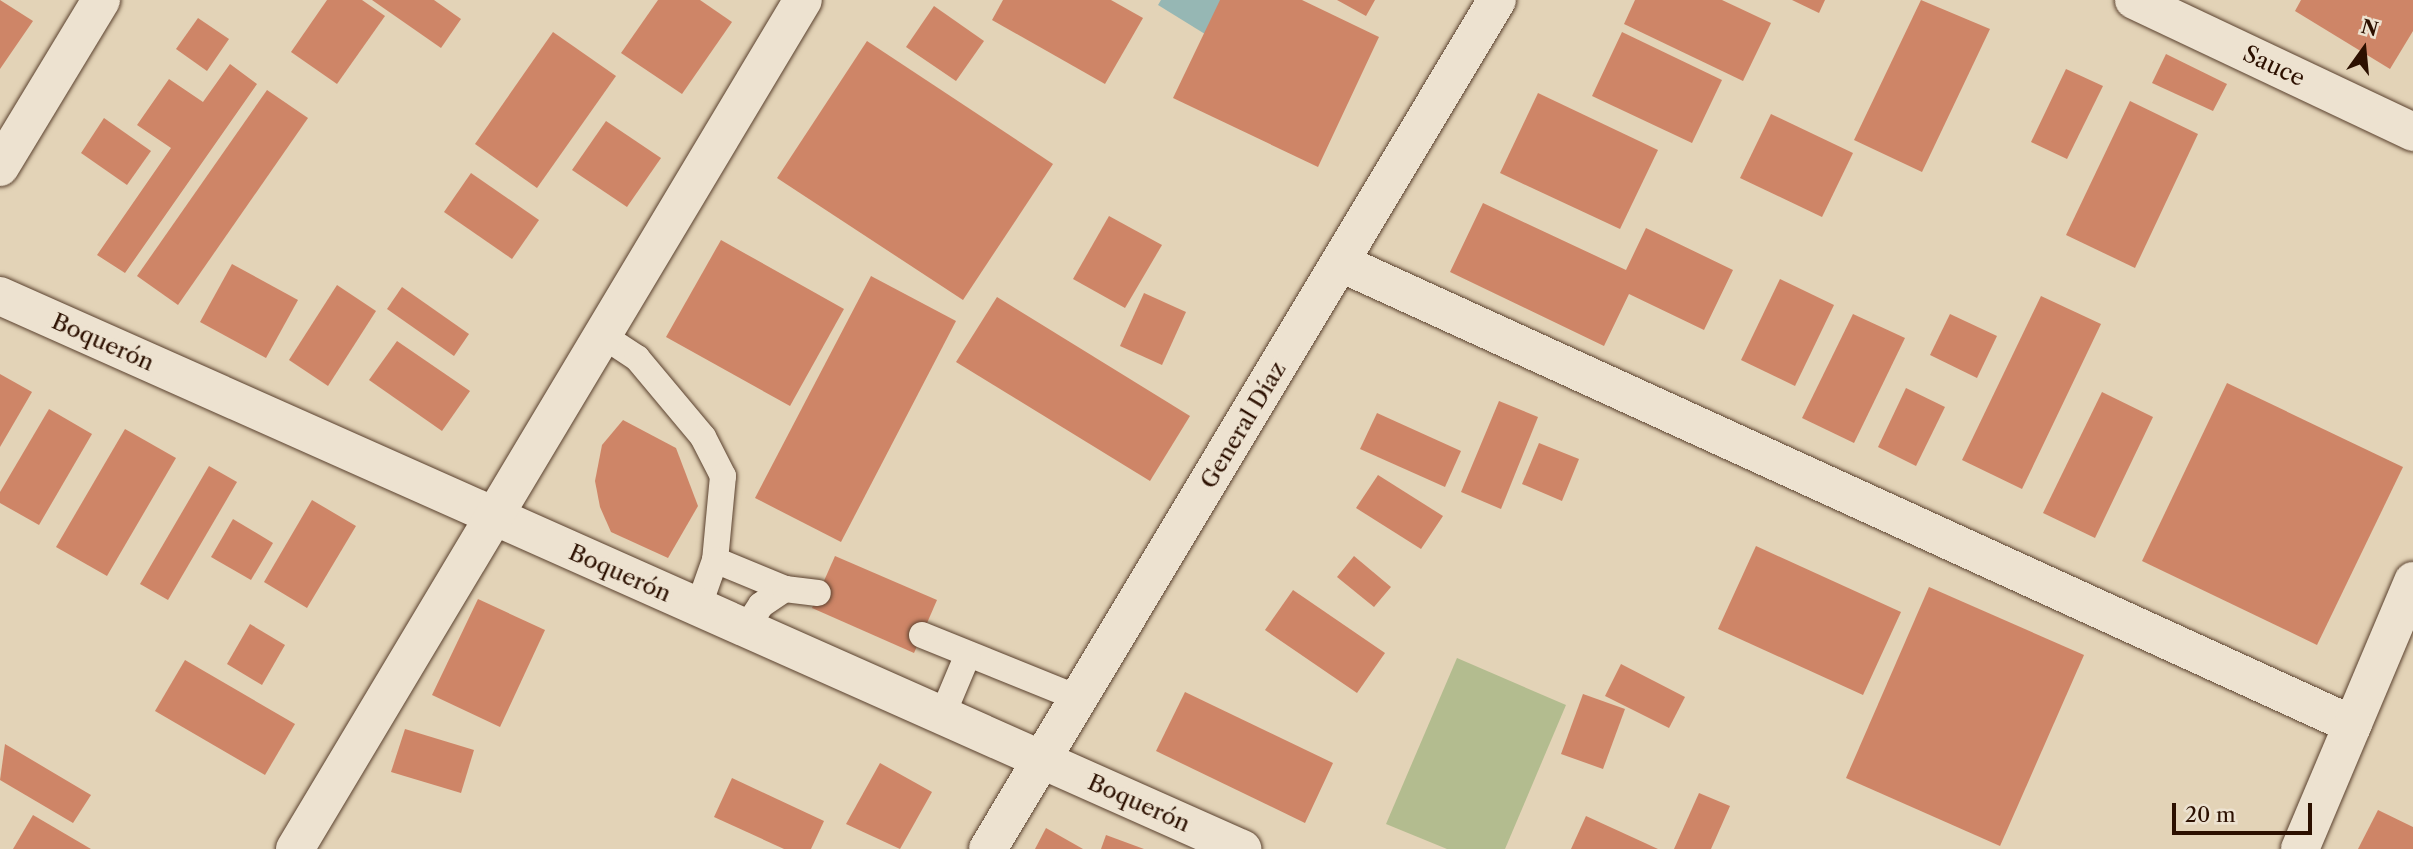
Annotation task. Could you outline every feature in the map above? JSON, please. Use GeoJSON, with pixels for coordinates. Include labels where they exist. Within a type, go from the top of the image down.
{"type":"FeatureCollection","features":[{"type":"Feature","properties":{"kind":"street"},"geometry":{"type":"LineString","coordinates":[[0,167],[101,0]]}},
{"type":"Feature","properties":{"kind":"street"},"geometry":{"type":"LineString","coordinates":[[295,849],[803,0]]}},
{"type":"Feature","properties":{"kind":"street","name":"General Díaz"},"geometry":{"type":"LineString","coordinates":[[988,849],[1497,0]]}},
{"type":"Feature","properties":{"kind":"street","name":"Sauce"},"geometry":{"type":"LineString","coordinates":[[2134,0],[2413,132]]}},
{"type":"Feature","properties":{"kind":"street"},"geometry":{"type":"LineString","coordinates":[[1341,262],[2353,725]]}},
{"type":"Feature","properties":{"kind":"street","name":"Boquerón"},"geometry":{"type":"LineString","coordinates":[[0,296],[1242,849]]}},
{"type":"Feature","properties":{"kind":"street"},"geometry":{"type":"LineString","coordinates":[[2300,849],[2413,581]]}},
{"type":"Feature","properties":{"kind":"lane"},"geometry":{"type":"LineString","coordinates":[[602,335],[637,358],[703,437],[723,476],[715,560],[698,608]]}},
{"type":"Feature","properties":{"kind":"lane"},"geometry":{"type":"LineString","coordinates":[[715,560],[785,589],[818,593]]}},
{"type":"Feature","properties":{"kind":"lane"},"geometry":{"type":"LineString","coordinates":[[746,628],[761,605],[785,589]]}},
{"type":"Feature","properties":{"kind":"lane"},"geometry":{"type":"LineString","coordinates":[[922,635],[1078,698]]}},
{"type":"Feature","properties":{"kind":"lane"},"geometry":{"type":"LineString","coordinates":[[942,716],[968,654]]}},
{"type":"Feature","properties":{"kind":"green space"},"geometry":{"type":"Polygon","coordinates":[[[1457,658],[1566,705],[1505,849],[1447,849],[1386,824],[1457,658]]]}},
{"type":"Feature","properties":{"kind":"water"},"geometry":{"type":"Polygon","coordinates":[[[1161,0],[1235,0],[1213,39],[1158,5],[1161,0]]]}},
{"type":"Feature","properties":{"kind":"building"},"geometry":{"type":"Polygon","coordinates":[[[0,0],[33,21],[0,69],[0,0]]]}},
{"type":"Feature","properties":{"kind":"building"},"geometry":{"type":"Polygon","coordinates":[[[327,0],[362,0],[385,16],[337,84],[291,52],[327,0]]]}},
{"type":"Feature","properties":{"kind":"building"},"geometry":{"type":"Polygon","coordinates":[[[372,0],[434,0],[461,19],[441,48],[372,0]]]}},
{"type":"Feature","properties":{"kind":"building"},"geometry":{"type":"Polygon","coordinates":[[[658,0],[700,0],[732,22],[682,94],[621,53],[658,0]]]}},
{"type":"Feature","properties":{"kind":"building"},"geometry":{"type":"Polygon","coordinates":[[[1003,0],[1111,0],[1143,18],[1105,84],[992,20],[1003,0]]]}},
{"type":"Feature","properties":{"kind":"building"},"geometry":{"type":"Polygon","coordinates":[[[1220,0],[1302,0],[1379,37],[1318,167],[1173,98],[1220,0]]]}},
{"type":"Feature","properties":{"kind":"building"},"geometry":{"type":"Polygon","coordinates":[[[1337,0],[1375,0],[1366,16],[1337,0]]]}},
{"type":"Feature","properties":{"kind":"building"},"geometry":{"type":"Polygon","coordinates":[[[1635,0],[1722,0],[1771,23],[1743,81],[1624,24],[1635,0]]]}},
{"type":"Feature","properties":{"kind":"building"},"geometry":{"type":"Polygon","coordinates":[[[1792,0],[1825,0],[1819,13],[1792,0]]]}},
{"type":"Feature","properties":{"kind":"building"},"geometry":{"type":"Polygon","coordinates":[[[1921,0],[1990,29],[1922,172],[1854,140],[1921,0]]]}},
{"type":"Feature","properties":{"kind":"building"},"geometry":{"type":"Polygon","coordinates":[[[2301,0],[2413,0],[2413,31],[2390,69],[2295,11],[2301,0]]]}},
{"type":"Feature","properties":{"kind":"building"},"geometry":{"type":"Polygon","coordinates":[[[934,6],[984,41],[956,81],[906,47],[934,6]]]}},
{"type":"Feature","properties":{"kind":"building"},"geometry":{"type":"Polygon","coordinates":[[[198,18],[229,39],[207,71],[176,49],[198,18]]]}},
{"type":"Feature","properties":{"kind":"building"},"geometry":{"type":"Polygon","coordinates":[[[553,32],[616,76],[537,188],[475,144],[553,32]]]}},
{"type":"Feature","properties":{"kind":"building"},"geometry":{"type":"Polygon","coordinates":[[[1622,32],[1722,80],[1692,143],[1592,96],[1622,32]]]}},
{"type":"Feature","properties":{"kind":"building"},"geometry":{"type":"Polygon","coordinates":[[[867,41],[1053,164],[963,300],[777,178],[867,41]]]}},
{"type":"Feature","properties":{"kind":"building"},"geometry":{"type":"Polygon","coordinates":[[[2166,54],[2227,84],[2213,111],[2152,83],[2166,54]]]}},
{"type":"Feature","properties":{"kind":"building"},"geometry":{"type":"Polygon","coordinates":[[[230,64],[257,84],[125,273],[97,255],[171,148],[137,125],[169,79],[203,102],[230,64]]]}},
{"type":"Feature","properties":{"kind":"building"},"geometry":{"type":"Polygon","coordinates":[[[2066,69],[2103,86],[2067,159],[2031,142],[2066,69]]]}},
{"type":"Feature","properties":{"kind":"building"},"geometry":{"type":"Polygon","coordinates":[[[267,90],[308,118],[178,305],[137,276],[267,90]]]}},
{"type":"Feature","properties":{"kind":"building"},"geometry":{"type":"Polygon","coordinates":[[[1538,93],[1658,150],[1620,229],[1500,173],[1538,93]]]}},
{"type":"Feature","properties":{"kind":"building"},"geometry":{"type":"Polygon","coordinates":[[[2130,101],[2198,134],[2135,268],[2066,235],[2130,101]]]}},
{"type":"Feature","properties":{"kind":"building"},"geometry":{"type":"Polygon","coordinates":[[[1771,114],[1853,153],[1822,217],[1740,178],[1771,114]]]}},
{"type":"Feature","properties":{"kind":"building"},"geometry":{"type":"Polygon","coordinates":[[[104,118],[151,151],[127,185],[81,153],[104,118]]]}},
{"type":"Feature","properties":{"kind":"building"},"geometry":{"type":"Polygon","coordinates":[[[606,121],[661,158],[627,207],[572,170],[606,121]]]}},
{"type":"Feature","properties":{"kind":"building"},"geometry":{"type":"Polygon","coordinates":[[[471,173],[539,220],[512,259],[444,212],[471,173]]]}},
{"type":"Feature","properties":{"kind":"building"},"geometry":{"type":"Polygon","coordinates":[[[1483,203],[1626,270],[1646,228],[1733,270],[1704,330],[1629,294],[1604,346],[1450,272],[1483,203]]]}},
{"type":"Feature","properties":{"kind":"building"},"geometry":{"type":"Polygon","coordinates":[[[1109,216],[1162,245],[1125,308],[1073,279],[1109,216]]]}},
{"type":"Feature","properties":{"kind":"building"},"geometry":{"type":"Polygon","coordinates":[[[721,240],[844,309],[790,406],[666,337],[721,240]]]}},
{"type":"Feature","properties":{"kind":"building"},"geometry":{"type":"Polygon","coordinates":[[[232,264],[298,300],[266,358],[200,322],[232,264]]]}},
{"type":"Feature","properties":{"kind":"building"},"geometry":{"type":"Polygon","coordinates":[[[871,276],[956,321],[841,542],[755,498],[871,276]]]}},
{"type":"Feature","properties":{"kind":"building"},"geometry":{"type":"Polygon","coordinates":[[[1780,279],[1834,305],[1795,386],[1741,360],[1780,279]]]}},
{"type":"Feature","properties":{"kind":"building"},"geometry":{"type":"Polygon","coordinates":[[[337,285],[376,311],[328,386],[289,360],[337,285]]]}},
{"type":"Feature","properties":{"kind":"building"},"geometry":{"type":"Polygon","coordinates":[[[402,287],[469,334],[454,356],[387,309],[402,287]]]}},
{"type":"Feature","properties":{"kind":"building"},"geometry":{"type":"Polygon","coordinates":[[[1144,293],[1186,312],[1162,365],[1120,346],[1144,293]]]}},
{"type":"Feature","properties":{"kind":"building"},"geometry":{"type":"Polygon","coordinates":[[[2041,296],[2101,324],[2022,489],[1962,460],[2041,296]]]}},
{"type":"Feature","properties":{"kind":"building"},"geometry":{"type":"Polygon","coordinates":[[[997,297],[1190,416],[1150,481],[956,362],[997,297]]]}},
{"type":"Feature","properties":{"kind":"building"},"geometry":{"type":"Polygon","coordinates":[[[1853,314],[1905,338],[1854,443],[1802,418],[1853,314]]]}},
{"type":"Feature","properties":{"kind":"building"},"geometry":{"type":"Polygon","coordinates":[[[1950,314],[1997,336],[1977,378],[1930,355],[1950,314]]]}},
{"type":"Feature","properties":{"kind":"building"},"geometry":{"type":"Polygon","coordinates":[[[397,341],[470,391],[442,431],[369,380],[397,341]]]}},
{"type":"Feature","properties":{"kind":"building"},"geometry":{"type":"Polygon","coordinates":[[[0,374],[32,392],[0,447],[0,374]]]}},
{"type":"Feature","properties":{"kind":"building"},"geometry":{"type":"Polygon","coordinates":[[[2227,383],[2403,467],[2317,645],[2142,561],[2227,383]]]}},
{"type":"Feature","properties":{"kind":"building"},"geometry":{"type":"Polygon","coordinates":[[[1906,388],[1945,407],[1916,466],[1878,447],[1906,388]]]}},
{"type":"Feature","properties":{"kind":"building"},"geometry":{"type":"Polygon","coordinates":[[[2102,392],[2153,417],[2095,538],[2043,513],[2102,392]]]}},
{"type":"Feature","properties":{"kind":"building"},"geometry":{"type":"Polygon","coordinates":[[[1499,401],[1538,417],[1501,509],[1461,492],[1499,401]]]}},
{"type":"Feature","properties":{"kind":"building"},"geometry":{"type":"Polygon","coordinates":[[[49,409],[92,434],[39,525],[0,503],[0,492],[49,409]]]}},
{"type":"Feature","properties":{"kind":"building"},"geometry":{"type":"Polygon","coordinates":[[[1377,413],[1461,451],[1445,487],[1360,449],[1377,413]]]}},
{"type":"Feature","properties":{"kind":"building"},"geometry":{"type":"Polygon","coordinates":[[[623,420],[676,448],[698,506],[668,558],[611,532],[600,507],[595,481],[602,445],[623,420]]]}},
{"type":"Feature","properties":{"kind":"building"},"geometry":{"type":"Polygon","coordinates":[[[125,429],[176,458],[107,576],[56,547],[125,429]]]}},
{"type":"Feature","properties":{"kind":"building"},"geometry":{"type":"Polygon","coordinates":[[[1539,443],[1579,459],[1562,501],[1522,484],[1539,443]]]}},
{"type":"Feature","properties":{"kind":"building"},"geometry":{"type":"Polygon","coordinates":[[[209,466],[237,482],[168,600],[140,584],[209,466]]]}},
{"type":"Feature","properties":{"kind":"building"},"geometry":{"type":"Polygon","coordinates":[[[1378,475],[1443,516],[1421,549],[1356,508],[1378,475]]]}},
{"type":"Feature","properties":{"kind":"building"},"geometry":{"type":"Polygon","coordinates":[[[312,500],[356,526],[307,608],[264,582],[312,500]]]}},
{"type":"Feature","properties":{"kind":"building"},"geometry":{"type":"Polygon","coordinates":[[[233,519],[273,543],[251,580],[211,557],[233,519]]]}},
{"type":"Feature","properties":{"kind":"building"},"geometry":{"type":"Polygon","coordinates":[[[1756,546],[1901,612],[1863,695],[1718,629],[1756,546]]]}},
{"type":"Feature","properties":{"kind":"building"},"geometry":{"type":"Polygon","coordinates":[[[835,556],[937,600],[914,653],[812,608],[835,556]]]}},
{"type":"Feature","properties":{"kind":"building"},"geometry":{"type":"Polygon","coordinates":[[[1354,556],[1391,587],[1374,607],[1337,577],[1354,556]]]}},
{"type":"Feature","properties":{"kind":"building"},"geometry":{"type":"Polygon","coordinates":[[[1929,587],[2084,655],[2000,846],[1846,778],[1929,587]]]}},
{"type":"Feature","properties":{"kind":"building"},"geometry":{"type":"Polygon","coordinates":[[[1293,590],[1385,653],[1357,693],[1265,630],[1293,590]]]}},
{"type":"Feature","properties":{"kind":"building"},"geometry":{"type":"Polygon","coordinates":[[[478,599],[545,630],[500,727],[432,695],[478,599]]]}},
{"type":"Feature","properties":{"kind":"building"},"geometry":{"type":"Polygon","coordinates":[[[250,624],[285,645],[262,685],[227,664],[250,624]]]}},
{"type":"Feature","properties":{"kind":"building"},"geometry":{"type":"Polygon","coordinates":[[[185,660],[295,724],[265,775],[155,711],[185,660]]]}},
{"type":"Feature","properties":{"kind":"building"},"geometry":{"type":"Polygon","coordinates":[[[1621,664],[1685,697],[1669,728],[1605,696],[1621,664]]]}},
{"type":"Feature","properties":{"kind":"building"},"geometry":{"type":"Polygon","coordinates":[[[1185,692],[1333,763],[1305,823],[1156,751],[1185,692]]]}},
{"type":"Feature","properties":{"kind":"building"},"geometry":{"type":"Polygon","coordinates":[[[1583,694],[1625,709],[1603,769],[1561,754],[1583,694]]]}},
{"type":"Feature","properties":{"kind":"building"},"geometry":{"type":"Polygon","coordinates":[[[405,729],[474,750],[461,793],[391,772],[405,729]]]}},
{"type":"Feature","properties":{"kind":"building"},"geometry":{"type":"Polygon","coordinates":[[[5,744],[91,795],[73,823],[0,780],[5,744]]]}},
{"type":"Feature","properties":{"kind":"building"},"geometry":{"type":"Polygon","coordinates":[[[880,763],[932,792],[900,849],[846,824],[880,763]]]}},
{"type":"Feature","properties":{"kind":"building"},"geometry":{"type":"Polygon","coordinates":[[[732,778],[824,821],[811,849],[784,849],[714,817],[732,778]]]}},
{"type":"Feature","properties":{"kind":"building"},"geometry":{"type":"Polygon","coordinates":[[[1699,793],[1730,806],[1711,849],[1674,849],[1699,793]]]}},
{"type":"Feature","properties":{"kind":"building"},"geometry":{"type":"Polygon","coordinates":[[[2378,810],[2413,827],[2413,849],[2358,849],[2378,810]]]}},
{"type":"Feature","properties":{"kind":"building"},"geometry":{"type":"Polygon","coordinates":[[[33,815],[91,849],[13,849],[33,815]]]}},
{"type":"Feature","properties":{"kind":"building"},"geometry":{"type":"Polygon","coordinates":[[[1586,816],[1658,849],[1571,849],[1586,816]]]}},
{"type":"Feature","properties":{"kind":"building"},"geometry":{"type":"Polygon","coordinates":[[[1046,828],[1083,849],[1035,849],[1046,828]]]}},
{"type":"Feature","properties":{"kind":"building"},"geometry":{"type":"Polygon","coordinates":[[[1106,835],[1144,849],[1101,849],[1106,835]]]}}]}
